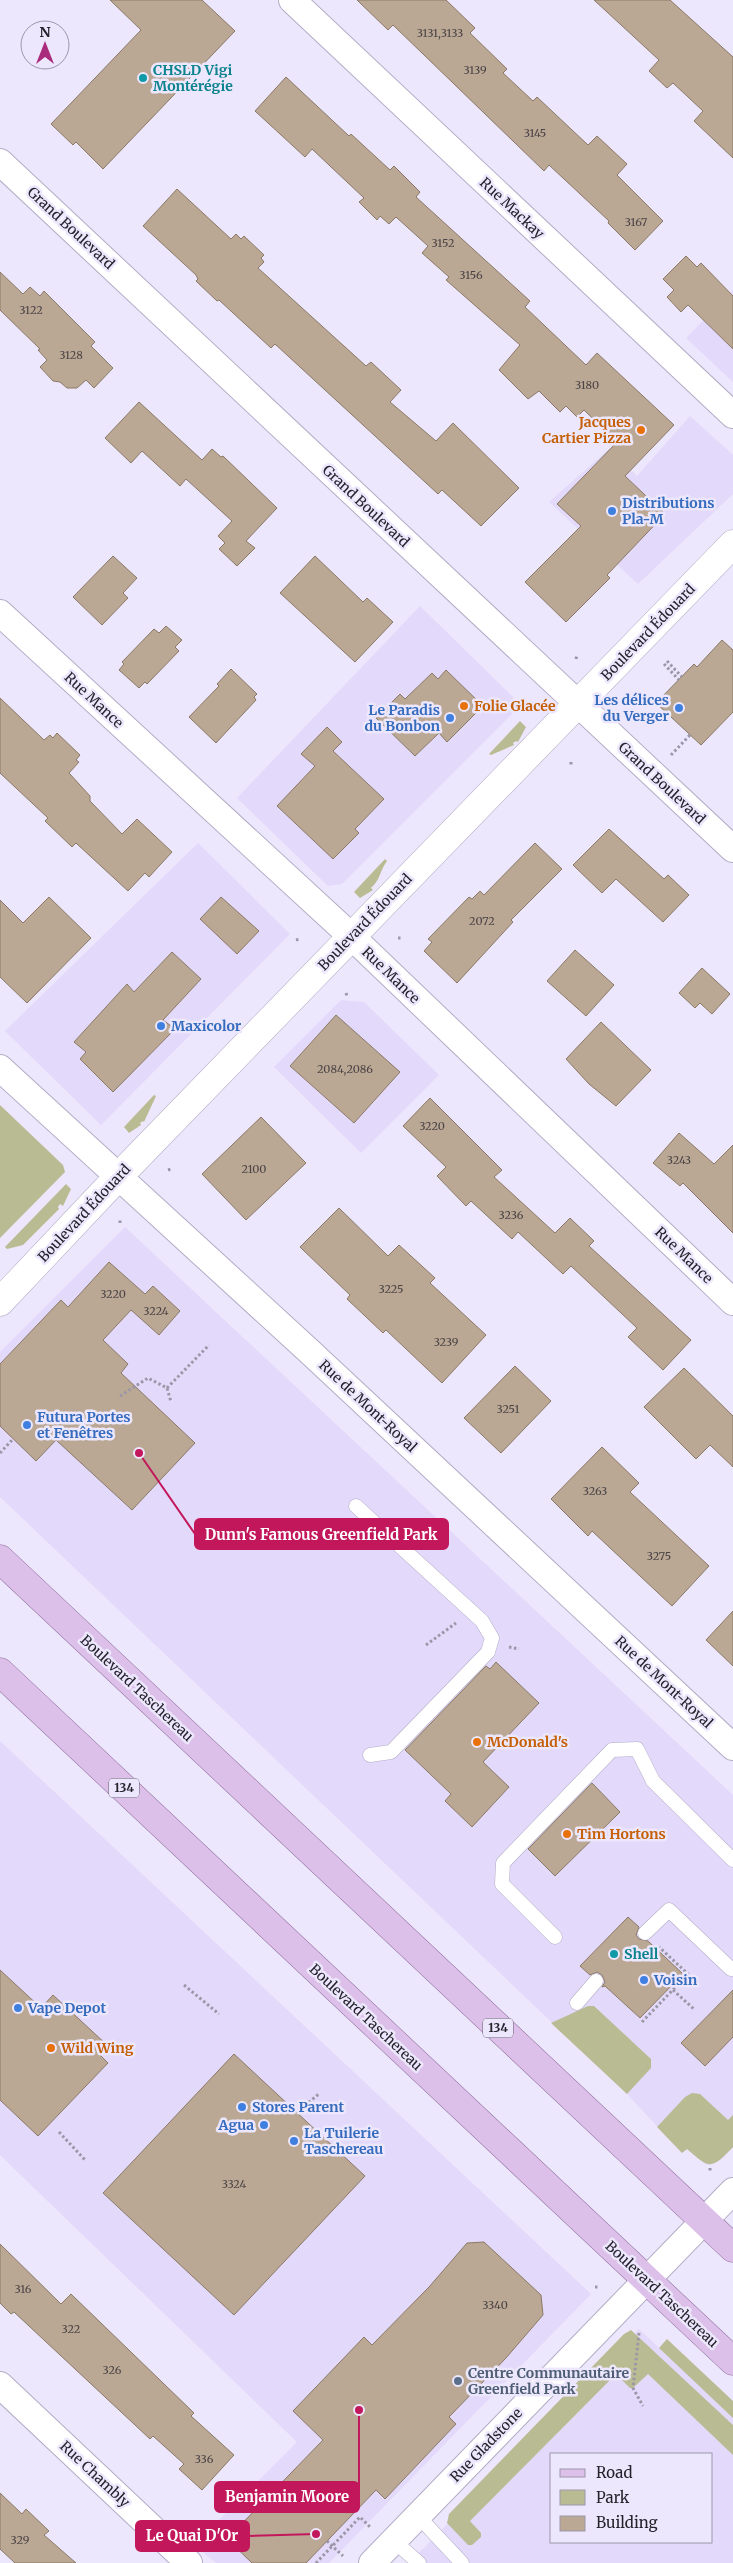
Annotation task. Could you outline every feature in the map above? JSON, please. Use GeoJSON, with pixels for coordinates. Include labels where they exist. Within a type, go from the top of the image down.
{"type":"FeatureCollection","features":[{"type":"Feature","properties":{"kind":"main road","name":"Boulevard Taschereau"},"geometry":{"type":"LineString","coordinates":[[0,1559],[733,2248]]}},
{"type":"Feature","properties":{"kind":"main road","name":"Boulevard Taschereau"},"geometry":{"type":"LineString","coordinates":[[0,1672],[733,2361]]}},
{"type":"Feature","properties":{"kind":"street","name":"Rue Mackay"},"geometry":{"type":"LineString","coordinates":[[292,0],[733,415]]}},
{"type":"Feature","properties":{"kind":"street","name":"Grand Boulevard"},"geometry":{"type":"LineString","coordinates":[[0,162],[733,849]]}},
{"type":"Feature","properties":{"kind":"street","name":"Boulevard Édouard"},"geometry":{"type":"LineString","coordinates":[[0,1302],[351,936],[733,544]]}},
{"type":"Feature","properties":{"kind":"street","name":"Rue Mance"},"geometry":{"type":"LineString","coordinates":[[0,613],[351,936],[733,1302]]}},
{"type":"Feature","properties":{"kind":"street","name":"Rue de Mont-Royal"},"geometry":{"type":"LineString","coordinates":[[0,1068],[309,1351],[733,1747]]}},
{"type":"Feature","properties":{"kind":"street","name":"Rue Gladstone"},"geometry":{"type":"LineString","coordinates":[[372,2563],[733,2191]]}},
{"type":"Feature","properties":{"kind":"street","name":"Rue Chambly"},"geometry":{"type":"LineString","coordinates":[[0,2385],[189,2563]]}},
{"type":"Feature","properties":{"kind":"lane"},"geometry":{"type":"LineString","coordinates":[[356,1506],[482,1621],[492,1638],[488,1652],[391,1752],[370,1755]]}},
{"type":"Feature","properties":{"kind":"lane"},"geometry":{"type":"LineString","coordinates":[[556,1937],[502,1884],[502,1863],[612,1750],[637,1749],[653,1781],[733,1860]]}},
{"type":"Feature","properties":{"kind":"lane"},"geometry":{"type":"LineString","coordinates":[[649,1937],[669,1910],[731,1969]]}},
{"type":"Feature","properties":{"kind":"lane"},"geometry":{"type":"LineString","coordinates":[[578,2003],[596,1981]]}},
{"type":"Feature","properties":{"kind":"lane"},"geometry":{"type":"LineString","coordinates":[[418,2516],[462,2563]]}},
{"type":"Feature","properties":{"kind":"lane"},"geometry":{"type":"LineString","coordinates":[[394,2541],[419,2563]]}},
{"type":"Feature","properties":{"kind":"path"},"geometry":{"type":"LineString","coordinates":[[664,664],[681,678],[667,661]]}},
{"type":"Feature","properties":{"kind":"path"},"geometry":{"type":"LineString","coordinates":[[628,703],[659,704]]}},
{"type":"Feature","properties":{"kind":"path"},"geometry":{"type":"LineString","coordinates":[[669,758],[690,735]]}},
{"type":"Feature","properties":{"kind":"path"},"geometry":{"type":"LineString","coordinates":[[167,1388],[209,1345]]}},
{"type":"Feature","properties":{"kind":"path"},"geometry":{"type":"LineString","coordinates":[[120,1396],[148,1378],[167,1388],[171,1402]]}},
{"type":"Feature","properties":{"kind":"path"},"geometry":{"type":"LineString","coordinates":[[0,1453],[13,1439]]}},
{"type":"Feature","properties":{"kind":"path"},"geometry":{"type":"LineString","coordinates":[[426,1645],[470,1610]]}},
{"type":"Feature","properties":{"kind":"path"},"geometry":{"type":"LineString","coordinates":[[642,2022],[688,1974],[649,1937]]}},
{"type":"Feature","properties":{"kind":"path"},"geometry":{"type":"LineString","coordinates":[[184,1985],[219,2014]]}},
{"type":"Feature","properties":{"kind":"path"},"geometry":{"type":"LineString","coordinates":[[672,1990],[695,2010]]}},
{"type":"Feature","properties":{"kind":"path"},"geometry":{"type":"LineString","coordinates":[[297,2112],[320,2093]]}},
{"type":"Feature","properties":{"kind":"path"},"geometry":{"type":"LineString","coordinates":[[60,2132],[86,2161]]}},
{"type":"Feature","properties":{"kind":"path"},"geometry":{"type":"LineString","coordinates":[[639,2333],[634,2388],[643,2406]]}},
{"type":"Feature","properties":{"kind":"path"},"geometry":{"type":"LineString","coordinates":[[316,2563],[360,2517],[370,2528]]}},
{"type":"Feature","properties":{"kind":"path"},"geometry":{"type":"LineString","coordinates":[[344,2524],[349,2529]]}},
{"type":"Feature","properties":{"kind":"path"},"geometry":{"type":"LineString","coordinates":[[327,2541],[343,2556]]}},
{"type":"Feature","properties":{"kind":"shaded area"},"geometry":{"type":"Polygon","coordinates":[[[733,290],[733,382],[686,338],[733,290]]]}},
{"type":"Feature","properties":{"kind":"shaded area"},"geometry":{"type":"Polygon","coordinates":[[[690,416],[733,455],[733,494],[638,584],[549,502],[609,449],[637,476],[690,416]]]}},
{"type":"Feature","properties":{"kind":"shaded area"},"geometry":{"type":"Polygon","coordinates":[[[420,606],[513,697],[516,710],[342,884],[328,886],[237,798],[420,606]]]}},
{"type":"Feature","properties":{"kind":"shaded area"},"geometry":{"type":"Polygon","coordinates":[[[198,843],[290,934],[101,1125],[5,1031],[198,843]]]}},
{"type":"Feature","properties":{"kind":"shaded area"},"geometry":{"type":"Polygon","coordinates":[[[341,1000],[364,1002],[439,1075],[361,1153],[274,1067],[341,1000]]]}},
{"type":"Feature","properties":{"kind":"shaded area"},"geometry":{"type":"Polygon","coordinates":[[[125,1227],[733,1795],[733,2147],[722,2159],[710,2165],[705,2164],[687,2149],[682,2153],[627,2094],[0,1497],[0,1352],[125,1227]]]}},
{"type":"Feature","properties":{"kind":"shaded area"},"geometry":{"type":"Polygon","coordinates":[[[0,1741],[591,2294],[329,2563],[216,2563],[194,2545],[297,2442],[0,2155],[0,1741]]]}},
{"type":"Feature","properties":{"kind":"shaded area"},"geometry":{"type":"Polygon","coordinates":[[[639,2329],[733,2417],[733,2563],[409,2563],[639,2329]]]}},
{"type":"Feature","properties":{"kind":"green space"},"geometry":{"type":"Polygon","coordinates":[[[520,721],[526,727],[518,742],[516,741],[513,743],[514,745],[491,755],[489,754],[520,721]]]}},
{"type":"Feature","properties":{"kind":"green space"},"geometry":{"type":"Polygon","coordinates":[[[385,859],[387,861],[377,882],[371,888],[373,890],[360,898],[354,892],[385,859]]]}},
{"type":"Feature","properties":{"kind":"green space"},"geometry":{"type":"Polygon","coordinates":[[[154,1095],[156,1096],[144,1122],[140,1123],[141,1125],[129,1133],[124,1127],[154,1095]]]}},
{"type":"Feature","properties":{"kind":"green space"},"geometry":{"type":"Polygon","coordinates":[[[0,1105],[63,1165],[65,1172],[0,1238],[0,1105]]]}},
{"type":"Feature","properties":{"kind":"green space"},"geometry":{"type":"Polygon","coordinates":[[[66,1184],[71,1189],[63,1206],[60,1204],[59,1209],[23,1245],[7,1249],[5,1247],[66,1184]]]}},
{"type":"Feature","properties":{"kind":"green space"},"geometry":{"type":"Polygon","coordinates":[[[588,2006],[594,2006],[651,2059],[651,2068],[627,2094],[551,2023],[588,2006]]]}},
{"type":"Feature","properties":{"kind":"green space"},"geometry":{"type":"Polygon","coordinates":[[[692,2093],[700,2094],[728,2120],[733,2115],[733,2147],[715,2163],[706,2163],[687,2149],[682,2153],[657,2127],[685,2097],[692,2093]]]}},
{"type":"Feature","properties":{"kind":"green space"},"geometry":{"type":"Polygon","coordinates":[[[631,2330],[733,2425],[733,2455],[648,2374],[633,2388],[630,2388],[616,2374],[470,2521],[481,2533],[481,2537],[472,2545],[468,2545],[447,2523],[449,2514],[624,2334],[631,2330]]]}},
{"type":"Feature","properties":{"kind":"green space"},"geometry":{"type":"Polygon","coordinates":[[[667,2339],[733,2401],[733,2418],[659,2348],[667,2339]]]}},
{"type":"Feature","properties":{"kind":"building","name":"CHSLD Vigi Montérégie"},"geometry":{"type":"Polygon","coordinates":[[[110,0],[202,0],[235,31],[103,169],[76,142],[73,145],[51,124],[141,30],[110,0]]]}},
{"type":"Feature","properties":{"kind":"building"},"geometry":{"type":"Polygon","coordinates":[[[357,0],[446,0],[475,28],[470,33],[507,69],[503,73],[533,101],[537,97],[588,145],[597,136],[627,164],[617,175],[663,221],[635,250],[608,223],[609,221],[549,165],[544,171],[393,25],[388,30],[357,0]]]}},
{"type":"Feature","properties":{"kind":"building"},"geometry":{"type":"Polygon","coordinates":[[[594,0],[670,0],[733,57],[733,158],[694,121],[703,111],[673,83],[667,88],[649,71],[659,60],[594,0]]]}},
{"type":"Feature","properties":{"kind":"building"},"geometry":{"type":"Polygon","coordinates":[[[286,77],[349,136],[351,134],[390,170],[394,166],[420,192],[416,197],[530,301],[525,307],[586,365],[597,353],[674,425],[625,476],[665,514],[607,575],[610,578],[566,622],[525,582],[581,526],[557,504],[617,442],[584,410],[577,417],[566,406],[560,412],[539,391],[528,399],[499,370],[520,345],[446,280],[449,277],[422,253],[428,246],[396,217],[389,224],[380,216],[377,220],[359,202],[364,198],[312,149],[305,157],[255,111],[286,77]]]}},
{"type":"Feature","properties":{"kind":"building"},"geometry":{"type":"Polygon","coordinates":[[[177,189],[231,239],[236,234],[241,239],[244,236],[264,255],[261,258],[264,262],[258,268],[366,366],[371,362],[401,390],[390,402],[436,441],[453,423],[519,488],[481,526],[442,490],[438,494],[275,344],[271,348],[219,300],[217,301],[196,281],[198,279],[196,275],[143,226],[177,189]]]}},
{"type":"Feature","properties":{"kind":"building"},"geometry":{"type":"Polygon","coordinates":[[[686,256],[697,267],[701,263],[733,296],[733,349],[688,305],[681,312],[667,297],[674,290],[663,279],[686,256]]]}},
{"type":"Feature","properties":{"kind":"building"},"geometry":{"type":"Polygon","coordinates":[[[0,272],[23,294],[30,287],[40,296],[44,291],[95,342],[91,346],[113,368],[94,388],[86,380],[77,388],[67,388],[60,382],[53,381],[40,367],[47,360],[38,350],[40,349],[0,310],[0,272]]]}},
{"type":"Feature","properties":{"kind":"building"},"geometry":{"type":"Polygon","coordinates":[[[139,402],[202,460],[212,449],[221,457],[223,456],[277,508],[246,541],[255,548],[237,566],[219,549],[225,543],[218,536],[232,521],[186,479],[180,486],[142,451],[131,463],[105,438],[139,402]]]}},
{"type":"Feature","properties":{"kind":"building"},"geometry":{"type":"Polygon","coordinates":[[[113,556],[137,578],[123,593],[128,598],[102,625],[73,597],[113,556]]]}},
{"type":"Feature","properties":{"kind":"building"},"geometry":{"type":"Polygon","coordinates":[[[315,556],[363,602],[367,598],[393,622],[355,662],[280,593],[315,556]]]}},
{"type":"Feature","properties":{"kind":"building"},"geometry":{"type":"Polygon","coordinates":[[[166,626],[182,640],[175,647],[179,651],[147,684],[145,682],[139,688],[119,670],[124,664],[122,662],[154,629],[159,633],[166,626]]]}},
{"type":"Feature","properties":{"kind":"building"},"geometry":{"type":"Polygon","coordinates":[[[722,640],[733,650],[733,712],[701,745],[656,703],[694,664],[697,667],[722,640]]]}},
{"type":"Feature","properties":{"kind":"building"},"geometry":{"type":"Polygon","coordinates":[[[231,669],[257,694],[254,697],[256,700],[216,743],[189,717],[219,686],[217,684],[231,669]]]}},
{"type":"Feature","properties":{"kind":"building"},"geometry":{"type":"Polygon","coordinates":[[[446,670],[483,706],[447,742],[439,733],[415,756],[376,718],[400,694],[405,699],[432,673],[438,679],[446,670]]]}},
{"type":"Feature","properties":{"kind":"building"},"geometry":{"type":"Polygon","coordinates":[[[0,698],[44,740],[50,735],[53,738],[57,733],[80,755],[76,760],[79,762],[69,773],[90,796],[90,801],[122,834],[137,819],[172,852],[149,877],[145,873],[128,891],[76,843],[72,847],[45,821],[48,818],[0,773],[0,698]]]}},
{"type":"Feature","properties":{"kind":"building"},"geometry":{"type":"Polygon","coordinates":[[[327,727],[342,742],[333,751],[384,799],[355,829],[359,833],[333,859],[277,806],[315,766],[301,754],[327,727]]]}},
{"type":"Feature","properties":{"kind":"building"},"geometry":{"type":"Polygon","coordinates":[[[609,829],[664,879],[668,875],[689,895],[663,922],[616,879],[602,893],[573,865],[609,829]]]}},
{"type":"Feature","properties":{"kind":"building"},"geometry":{"type":"Polygon","coordinates":[[[535,843],[562,869],[511,920],[513,922],[457,983],[424,951],[432,942],[428,939],[469,897],[472,899],[480,891],[484,895],[535,843]]]}},
{"type":"Feature","properties":{"kind":"building"},"geometry":{"type":"Polygon","coordinates":[[[49,897],[91,938],[27,1003],[0,977],[0,900],[23,923],[49,897]]]}},
{"type":"Feature","properties":{"kind":"building"},"geometry":{"type":"Polygon","coordinates":[[[221,897],[259,931],[237,954],[200,919],[221,897]]]}},
{"type":"Feature","properties":{"kind":"building"},"geometry":{"type":"Polygon","coordinates":[[[575,950],[614,985],[586,1016],[547,981],[575,950]]]}},
{"type":"Feature","properties":{"kind":"building"},"geometry":{"type":"Polygon","coordinates":[[[172,952],[201,979],[163,1020],[175,1029],[113,1092],[80,1059],[86,1052],[74,1042],[127,984],[134,992],[172,952]]]}},
{"type":"Feature","properties":{"kind":"building"},"geometry":{"type":"Polygon","coordinates":[[[702,968],[730,994],[712,1014],[700,1003],[695,1008],[679,993],[702,968]]]}},
{"type":"Feature","properties":{"kind":"building"},"geometry":{"type":"Polygon","coordinates":[[[336,1015],[400,1072],[354,1123],[290,1066],[336,1015]]]}},
{"type":"Feature","properties":{"kind":"building"},"geometry":{"type":"Polygon","coordinates":[[[601,1022],[651,1070],[616,1106],[589,1084],[566,1059],[601,1022]]]}},
{"type":"Feature","properties":{"kind":"building"},"geometry":{"type":"Polygon","coordinates":[[[430,1098],[502,1170],[494,1177],[555,1233],[570,1218],[594,1241],[589,1246],[691,1340],[663,1370],[628,1337],[637,1328],[571,1266],[563,1274],[518,1232],[512,1239],[471,1201],[466,1206],[437,1176],[446,1167],[403,1126],[430,1098]]]}},
{"type":"Feature","properties":{"kind":"building"},"geometry":{"type":"Polygon","coordinates":[[[261,1117],[306,1163],[246,1220],[202,1174],[261,1117]]]}},
{"type":"Feature","properties":{"kind":"building"},"geometry":{"type":"Polygon","coordinates":[[[679,1133],[714,1164],[733,1145],[733,1233],[683,1183],[680,1186],[653,1163],[679,1133]]]}},
{"type":"Feature","properties":{"kind":"building"},"geometry":{"type":"Polygon","coordinates":[[[339,1208],[388,1256],[399,1245],[435,1278],[430,1283],[486,1335],[442,1383],[386,1330],[383,1333],[347,1299],[350,1295],[300,1247],[339,1208]]]}},
{"type":"Feature","properties":{"kind":"building"},"geometry":{"type":"Polygon","coordinates":[[[109,1262],[145,1294],[153,1286],[180,1311],[159,1335],[131,1310],[103,1340],[128,1364],[121,1373],[195,1443],[132,1510],[56,1440],[36,1461],[0,1426],[0,1364],[61,1300],[68,1307],[109,1262]]]}},
{"type":"Feature","properties":{"kind":"building"},"geometry":{"type":"Polygon","coordinates":[[[515,1366],[551,1401],[501,1453],[464,1418],[515,1366]]]}},
{"type":"Feature","properties":{"kind":"building"},"geometry":{"type":"Polygon","coordinates":[[[684,1368],[733,1416],[733,1467],[710,1445],[696,1459],[644,1407],[684,1368]]]}},
{"type":"Feature","properties":{"kind":"building"},"geometry":{"type":"Polygon","coordinates":[[[602,1447],[639,1483],[630,1492],[709,1566],[672,1606],[592,1531],[588,1536],[551,1499],[602,1447]]]}},
{"type":"Feature","properties":{"kind":"building"},"geometry":{"type":"Polygon","coordinates":[[[733,1611],[733,1666],[706,1640],[733,1611]]]}},
{"type":"Feature","properties":{"kind":"building"},"geometry":{"type":"Polygon","coordinates":[[[496,1662],[539,1703],[483,1762],[509,1787],[472,1827],[445,1801],[451,1794],[405,1750],[486,1666],[490,1669],[496,1662]]]}},
{"type":"Feature","properties":{"kind":"building","name":"Tim Hortons"},"geometry":{"type":"Polygon","coordinates":[[[592,1783],[620,1812],[555,1876],[528,1849],[592,1783]]]}},
{"type":"Feature","properties":{"kind":"building","name":"Voisin"},"geometry":{"type":"Polygon","coordinates":[[[628,1917],[639,1927],[636,1935],[639,1939],[648,1941],[683,1974],[640,2018],[605,1986],[602,1987],[605,1982],[602,1975],[597,1972],[590,1975],[580,1966],[628,1917]]]}},
{"type":"Feature","properties":{"kind":"building"},"geometry":{"type":"Polygon","coordinates":[[[0,1970],[41,2008],[53,1995],[107,2045],[99,2054],[108,2063],[38,2136],[0,2100],[0,1970]]]}},
{"type":"Feature","properties":{"kind":"building"},"geometry":{"type":"Polygon","coordinates":[[[733,1990],[733,2037],[705,2066],[681,2043],[733,1990]]]}},
{"type":"Feature","properties":{"kind":"building"},"geometry":{"type":"Polygon","coordinates":[[[234,2054],[365,2176],[234,2315],[103,2193],[234,2054]]]}},
{"type":"Feature","properties":{"kind":"building"},"geometry":{"type":"Polygon","coordinates":[[[484,2242],[541,2295],[543,2315],[506,2358],[449,2417],[456,2424],[385,2499],[376,2490],[306,2563],[252,2563],[227,2539],[323,2440],[293,2411],[364,2337],[372,2345],[429,2287],[467,2243],[484,2242]]]}},
{"type":"Feature","properties":{"kind":"building"},"geometry":{"type":"Polygon","coordinates":[[[0,2244],[61,2304],[71,2294],[194,2413],[191,2416],[234,2455],[202,2490],[179,2469],[184,2464],[153,2436],[150,2439],[14,2312],[11,2314],[0,2303],[0,2244]]]}},
{"type":"Feature","properties":{"kind":"building"},"geometry":{"type":"Polygon","coordinates":[[[0,2493],[22,2514],[26,2509],[49,2531],[44,2535],[76,2563],[15,2563],[0,2549],[0,2493]]]}},
{"type":"Feature","properties":{"kind":"place","name":"CHSLD Vigi Montérégie"},"geometry":{"type":"Point","coordinates":[143,78]}},
{"type":"Feature","properties":{"kind":"place","name":"Jacques Cartier Pizza"},"geometry":{"type":"Point","coordinates":[641,430]}},
{"type":"Feature","properties":{"kind":"place","name":"Distributions Pla-M"},"geometry":{"type":"Point","coordinates":[612,511]}},
{"type":"Feature","properties":{"kind":"place","name":"Folie Glacée"},"geometry":{"type":"Point","coordinates":[464,706]}},
{"type":"Feature","properties":{"kind":"place","name":"Les délices du Verger"},"geometry":{"type":"Point","coordinates":[679,708]}},
{"type":"Feature","properties":{"kind":"place","name":"Le Paradis du Bonbon"},"geometry":{"type":"Point","coordinates":[450,718]}},
{"type":"Feature","properties":{"kind":"place","name":"Maxicolor"},"geometry":{"type":"Point","coordinates":[161,1026]}},
{"type":"Feature","properties":{"kind":"place","name":"Futura Portes et Fenêtres"},"geometry":{"type":"Point","coordinates":[27,1425]}},
{"type":"Feature","properties":{"kind":"place","name":"Dunn's Famous Greenfield Park"},"geometry":{"type":"Point","coordinates":[139,1453]}},
{"type":"Feature","properties":{"kind":"place","name":"McDonald's"},"geometry":{"type":"Point","coordinates":[477,1742]}},
{"type":"Feature","properties":{"kind":"place","name":"Tim Hortons"},"geometry":{"type":"Point","coordinates":[567,1834]}},
{"type":"Feature","properties":{"kind":"place","name":"Shell"},"geometry":{"type":"Point","coordinates":[614,1954]}},
{"type":"Feature","properties":{"kind":"place","name":"Voisin"},"geometry":{"type":"Point","coordinates":[644,1980]}},
{"type":"Feature","properties":{"kind":"place","name":"Vape Depot"},"geometry":{"type":"Point","coordinates":[18,2008]}},
{"type":"Feature","properties":{"kind":"place","name":"Wild Wing"},"geometry":{"type":"Point","coordinates":[51,2048]}},
{"type":"Feature","properties":{"kind":"place","name":"Stores Parent"},"geometry":{"type":"Point","coordinates":[242,2107]}},
{"type":"Feature","properties":{"kind":"place","name":"Agua"},"geometry":{"type":"Point","coordinates":[264,2125]}},
{"type":"Feature","properties":{"kind":"place","name":"La Tuilerie Taschereau"},"geometry":{"type":"Point","coordinates":[294,2141]}},
{"type":"Feature","properties":{"kind":"place","name":"Centre Communautaire Greenfield Park"},"geometry":{"type":"Point","coordinates":[458,2381]}},
{"type":"Feature","properties":{"kind":"place","name":"Benjamin Moore"},"geometry":{"type":"Point","coordinates":[359,2410]}},
{"type":"Feature","properties":{"kind":"place","name":"Le Quai D'Or"},"geometry":{"type":"Point","coordinates":[316,2534]}}]}
